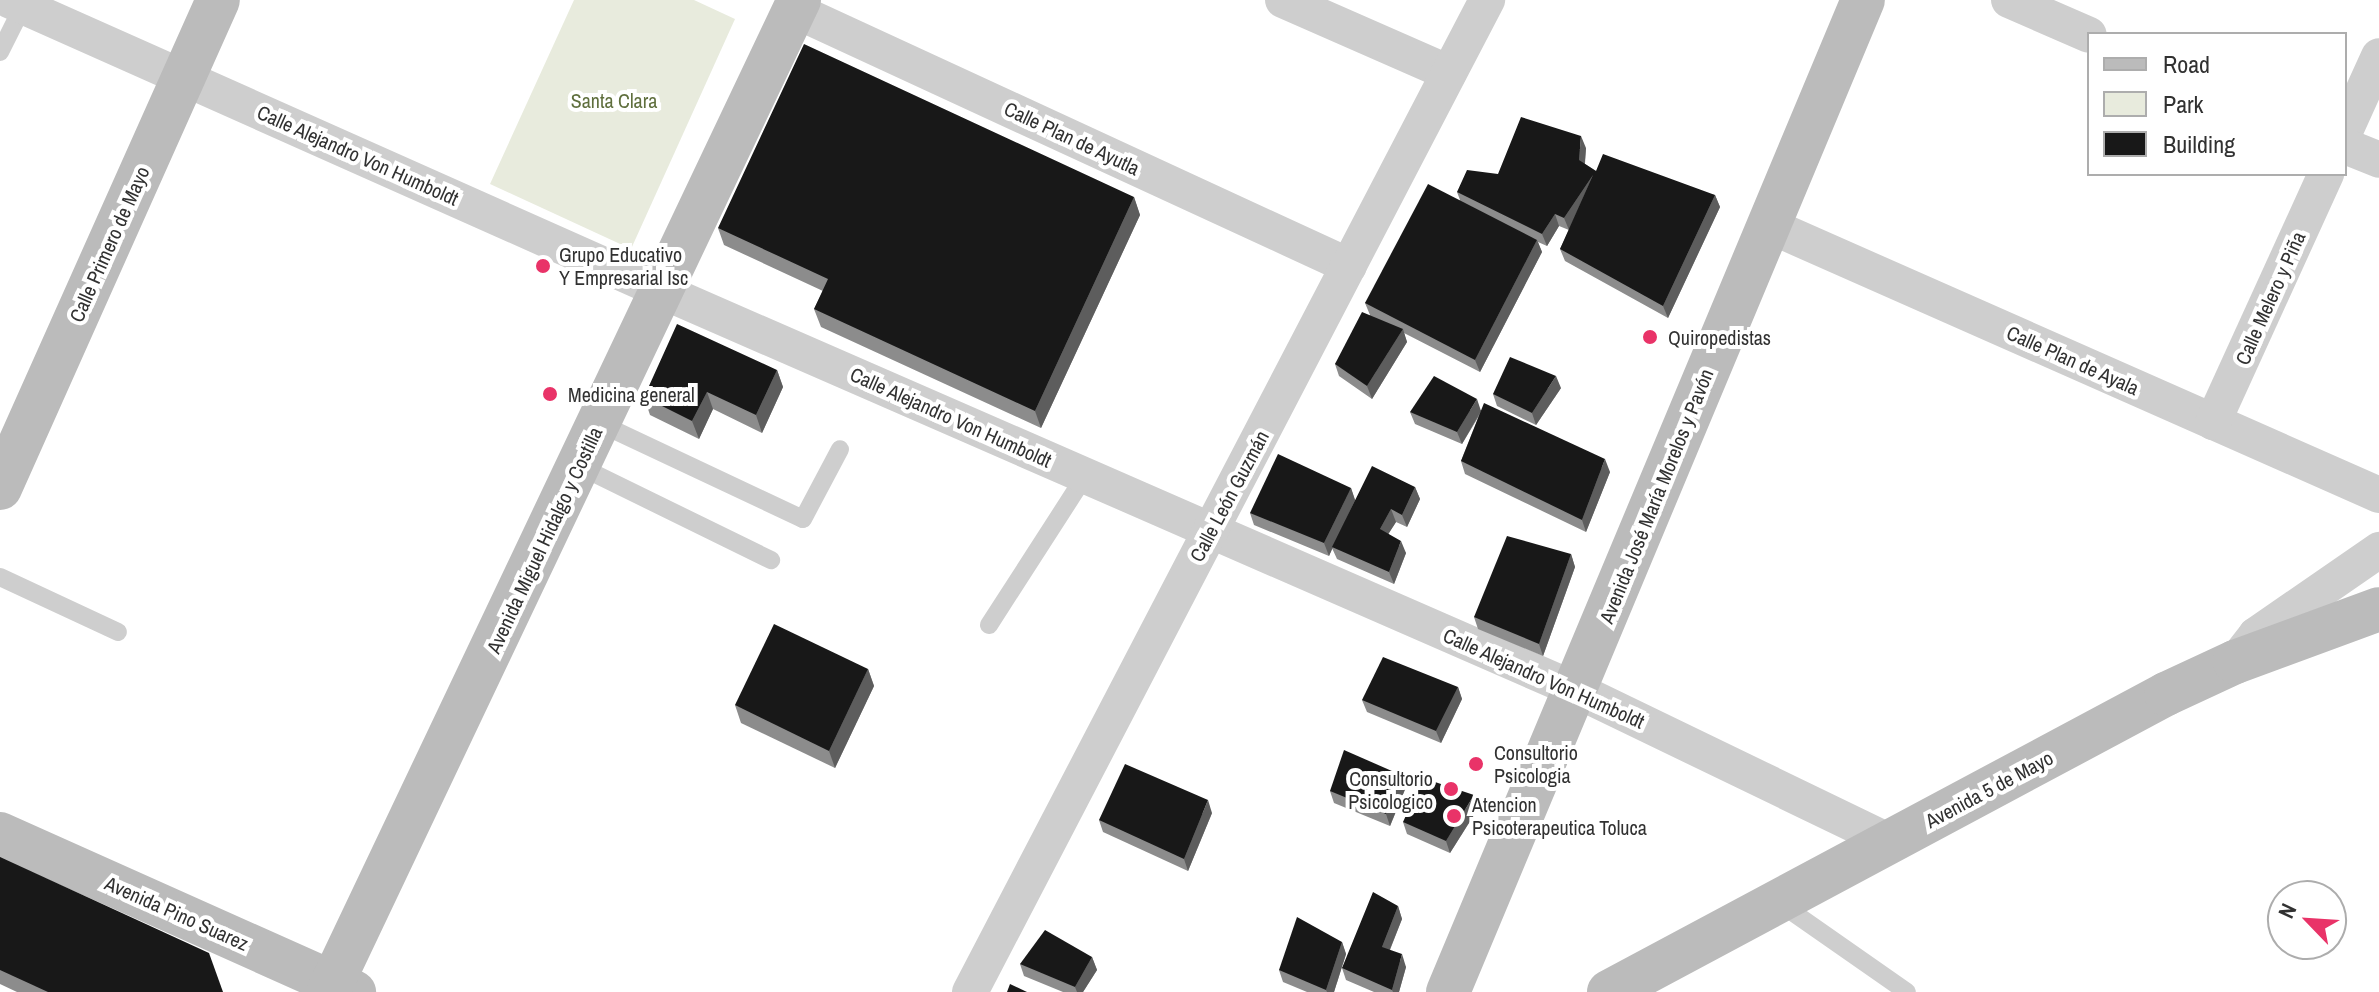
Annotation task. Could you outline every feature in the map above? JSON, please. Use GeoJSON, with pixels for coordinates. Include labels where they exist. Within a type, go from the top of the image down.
{"type":"FeatureCollection","features":[{"type":"Feature","properties":{"kind":"main road","name":"Calle Primero de Mayo"},"geometry":{"type":"LineString","coordinates":[[0,488],[218,0]]}},
{"type":"Feature","properties":{"kind":"main road","name":"Avenida José María Morelos y Pavón"},"geometry":{"type":"LineString","coordinates":[[1448,992],[1863,0]]}},
{"type":"Feature","properties":{"kind":"main road","name":"Avenida Miguel Hidalgo y Costilla"},"geometry":{"type":"LineString","coordinates":[[339,989],[599,423],[797,5]]}},
{"type":"Feature","properties":{"kind":"main road","name":"Avenida 5 de Mayo"},"geometry":{"type":"LineString","coordinates":[[1609,992],[2166,694],[2235,662],[2377,613]]}},
{"type":"Feature","properties":{"kind":"main road","name":"Avenida Pino Suarez"},"geometry":{"type":"LineString","coordinates":[[0,834],[339,989]]}},
{"type":"Feature","properties":{"kind":"street"},"geometry":{"type":"LineString","coordinates":[[1283,0],[1449,73]]}},
{"type":"Feature","properties":{"kind":"street","name":"Calle León Guzmán"},"geometry":{"type":"LineString","coordinates":[[970,992],[1487,0]]}},
{"type":"Feature","properties":{"kind":"street"},"geometry":{"type":"LineString","coordinates":[[2009,0],[2087,34]]}},
{"type":"Feature","properties":{"kind":"street","name":"Calle Alejandro Von Humboldt"},"geometry":{"type":"LineString","coordinates":[[16,3],[662,291],[1576,690],[1890,842]]}},
{"type":"Feature","properties":{"kind":"street","name":"Calle Plan de Ayutla"},"geometry":{"type":"LineString","coordinates":[[797,5],[1349,266]]}},
{"type":"Feature","properties":{"kind":"street"},"geometry":{"type":"LineString","coordinates":[[2347,127],[2379,56]]}},
{"type":"Feature","properties":{"kind":"street"},"geometry":{"type":"LineString","coordinates":[[2347,147],[2379,160]]}},
{"type":"Feature","properties":{"kind":"street","name":"Calle Melero y Piña"},"geometry":{"type":"LineString","coordinates":[[2213,422],[2325,176]]}},
{"type":"Feature","properties":{"kind":"street","name":"Calle Plan de Ayala"},"geometry":{"type":"LineString","coordinates":[[1768,225],[2379,495]]}},
{"type":"Feature","properties":{"kind":"street"},"geometry":{"type":"LineString","coordinates":[[2235,662],[2256,635],[2365,559],[2377,613]]}},
{"type":"Feature","properties":{"kind":"lane"},"geometry":{"type":"LineString","coordinates":[[0,52],[16,3]]}},
{"type":"Feature","properties":{"kind":"lane"},"geometry":{"type":"LineString","coordinates":[[599,423],[803,519],[840,449]]}},
{"type":"Feature","properties":{"kind":"lane"},"geometry":{"type":"LineString","coordinates":[[579,466],[771,560]]}},
{"type":"Feature","properties":{"kind":"lane"},"geometry":{"type":"LineString","coordinates":[[989,625],[1085,476]]}},
{"type":"Feature","properties":{"kind":"lane"},"geometry":{"type":"LineString","coordinates":[[0,577],[118,632]]}},
{"type":"Feature","properties":{"kind":"lane"},"geometry":{"type":"LineString","coordinates":[[1778,901],[1907,992]]}},
{"type":"Feature","properties":{"kind":"green space","name":"Santa Clara"},"geometry":{"type":"Polygon","coordinates":[[[574,0],[694,0],[735,19],[631,249],[490,184],[574,0]]]}},
{"type":"Feature","properties":{"kind":"building"},"geometry":{"type":"Polygon","coordinates":[[[804,44],[1134,197],[1035,411],[814,309],[828,279],[718,228],[804,44]]]}},
{"type":"Feature","properties":{"kind":"building"},"geometry":{"type":"Polygon","coordinates":[[[1521,117],[1581,136],[1579,160],[1596,171],[1603,154],[1715,195],[1663,306],[1560,249],[1593,175],[1564,218],[1555,214],[1542,234],[1457,192],[1467,170],[1498,174],[1521,117]]]}},
{"type":"Feature","properties":{"kind":"building"},"geometry":{"type":"Polygon","coordinates":[[[1428,184],[1537,240],[1475,360],[1365,303],[1428,184]]]}},
{"type":"Feature","properties":{"kind":"building"},"geometry":{"type":"Polygon","coordinates":[[[1362,312],[1403,329],[1367,386],[1335,364],[1362,312]]]}},
{"type":"Feature","properties":{"kind":"building"},"geometry":{"type":"Polygon","coordinates":[[[677,324],[777,370],[756,415],[707,392],[692,421],[644,397],[677,324]]]}},
{"type":"Feature","properties":{"kind":"building"},"geometry":{"type":"Polygon","coordinates":[[[1510,357],[1556,376],[1532,413],[1493,394],[1510,357]]]}},
{"type":"Feature","properties":{"kind":"building"},"geometry":{"type":"Polygon","coordinates":[[[1434,376],[1477,399],[1457,432],[1410,412],[1434,376]]]}},
{"type":"Feature","properties":{"kind":"building"},"geometry":{"type":"Polygon","coordinates":[[[1484,403],[1605,459],[1582,520],[1461,461],[1484,403]]]}},
{"type":"Feature","properties":{"kind":"building"},"geometry":{"type":"Polygon","coordinates":[[[1278,454],[1351,488],[1324,543],[1250,513],[1278,454]]]}},
{"type":"Feature","properties":{"kind":"building"},"geometry":{"type":"Polygon","coordinates":[[[1372,466],[1415,487],[1402,515],[1391,509],[1380,529],[1401,541],[1389,572],[1332,547],[1372,466]]]}},
{"type":"Feature","properties":{"kind":"building"},"geometry":{"type":"Polygon","coordinates":[[[1507,536],[1571,554],[1539,644],[1474,617],[1507,536]]]}},
{"type":"Feature","properties":{"kind":"building"},"geometry":{"type":"Polygon","coordinates":[[[774,624],[868,669],[829,751],[735,705],[774,624]]]}},
{"type":"Feature","properties":{"kind":"building"},"geometry":{"type":"Polygon","coordinates":[[[1383,657],[1458,687],[1436,731],[1362,700],[1383,657]]]}},
{"type":"Feature","properties":{"kind":"building"},"geometry":{"type":"Polygon","coordinates":[[[1344,750],[1401,775],[1386,814],[1330,791],[1344,750]]]}},
{"type":"Feature","properties":{"kind":"building"},"geometry":{"type":"Polygon","coordinates":[[[1125,764],[1208,800],[1184,859],[1099,820],[1125,764]]]}},
{"type":"Feature","properties":{"kind":"building"},"geometry":{"type":"Polygon","coordinates":[[[1423,778],[1474,795],[1446,841],[1403,822],[1423,778]]]}},
{"type":"Feature","properties":{"kind":"building"},"geometry":{"type":"Polygon","coordinates":[[[0,857],[209,953],[223,992],[48,992],[0,970],[0,857]]]}},
{"type":"Feature","properties":{"kind":"building"},"geometry":{"type":"Polygon","coordinates":[[[1373,892],[1398,906],[1382,947],[1402,954],[1392,990],[1342,968],[1373,892]]]}},
{"type":"Feature","properties":{"kind":"building"},"geometry":{"type":"Polygon","coordinates":[[[1297,917],[1342,942],[1326,990],[1279,970],[1297,917]]]}},
{"type":"Feature","properties":{"kind":"building"},"geometry":{"type":"Polygon","coordinates":[[[1045,930],[1092,957],[1075,987],[1020,964],[1045,930]]]}},
{"type":"Feature","properties":{"kind":"building"},"geometry":{"type":"Polygon","coordinates":[[[1010,984],[1027,992],[1007,992],[1010,984]]]}},
{"type":"Feature","properties":{"kind":"place","name":"Grupo Educativo Y Empresarial Isc"},"geometry":{"type":"Point","coordinates":[543,266]}},
{"type":"Feature","properties":{"kind":"place","name":"Quiropedistas"},"geometry":{"type":"Point","coordinates":[1650,337]}},
{"type":"Feature","properties":{"kind":"place","name":"Medicina general"},"geometry":{"type":"Point","coordinates":[550,394]}},
{"type":"Feature","properties":{"kind":"place","name":"Consultorio Psicologia"},"geometry":{"type":"Point","coordinates":[1476,764]}},
{"type":"Feature","properties":{"kind":"place","name":"Consultorio Psicologico"},"geometry":{"type":"Point","coordinates":[1451,789]}},
{"type":"Feature","properties":{"kind":"place","name":"Atencion Psicoterapeutica Toluca"},"geometry":{"type":"Point","coordinates":[1454,816]}}]}
